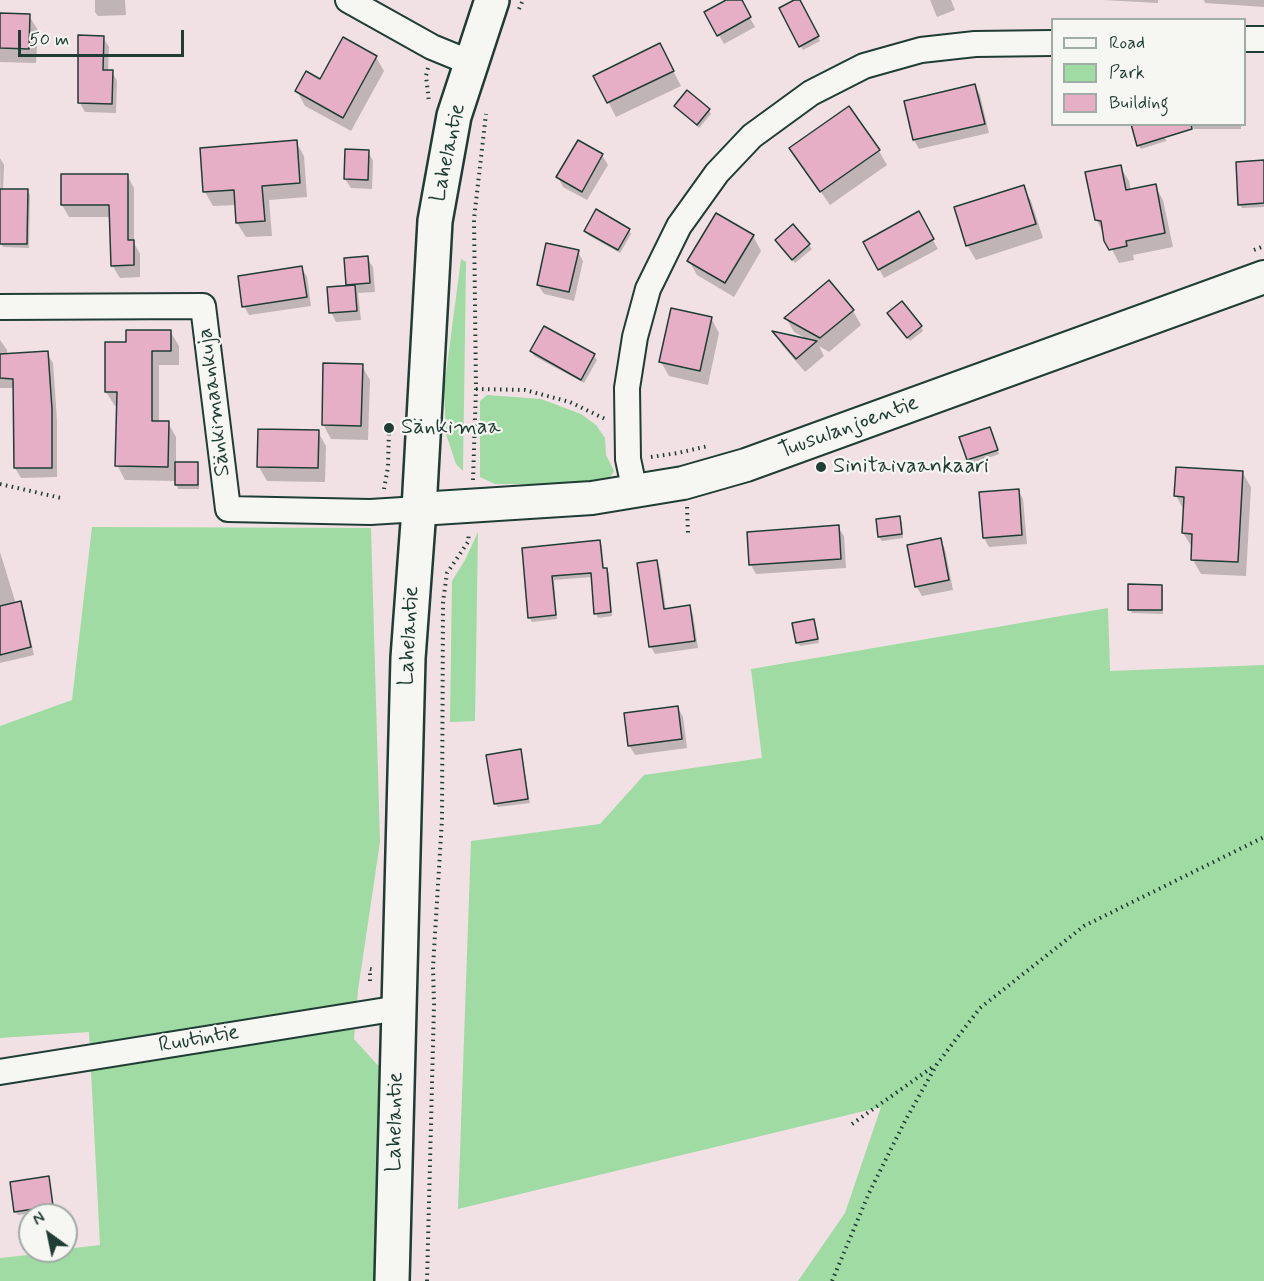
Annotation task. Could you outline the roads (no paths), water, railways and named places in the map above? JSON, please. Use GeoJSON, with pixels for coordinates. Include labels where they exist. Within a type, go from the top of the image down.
{"type":"FeatureCollection","features":[{"type":"Feature","properties":{"kind":"main road","name":"Lahelantie"},"geometry":{"type":"LineString","coordinates":[[392,1281],[408,658],[435,221],[454,116],[471,63],[506,5]]}},
{"type":"Feature","properties":{"kind":"street"},"geometry":{"type":"LineString","coordinates":[[348,0],[432,47],[471,63]]}},
{"type":"Feature","properties":{"kind":"street"},"geometry":{"type":"LineString","coordinates":[[1246,39],[1264,39]]}},
{"type":"Feature","properties":{"kind":"street"},"geometry":{"type":"LineString","coordinates":[[635,492],[628,459],[627,388],[635,337],[648,289],[679,226],[717,172],[752,136],[811,93],[864,66],[921,50],[975,44],[1051,42]]}},
{"type":"Feature","properties":{"kind":"street","name":"Tuusulanjoentie"},"geometry":{"type":"LineString","coordinates":[[419,509],[592,498],[683,483],[746,465],[1258,264]]}},
{"type":"Feature","properties":{"kind":"street","name":"Sänkimaankuja"},"geometry":{"type":"LineString","coordinates":[[0,307],[203,306],[228,509],[370,512],[419,509]]}},
{"type":"Feature","properties":{"kind":"street","name":"Ruutintie"},"geometry":{"type":"LineString","coordinates":[[0,1072],[399,1008]]}},
{"type":"Feature","properties":{"kind":"place","name":"Sänkimaa"},"geometry":{"type":"Point","coordinates":[389,428]}},
{"type":"Feature","properties":{"kind":"place","name":"Sinitaivaankaari"},"geometry":{"type":"Point","coordinates":[821,467]}}]}
